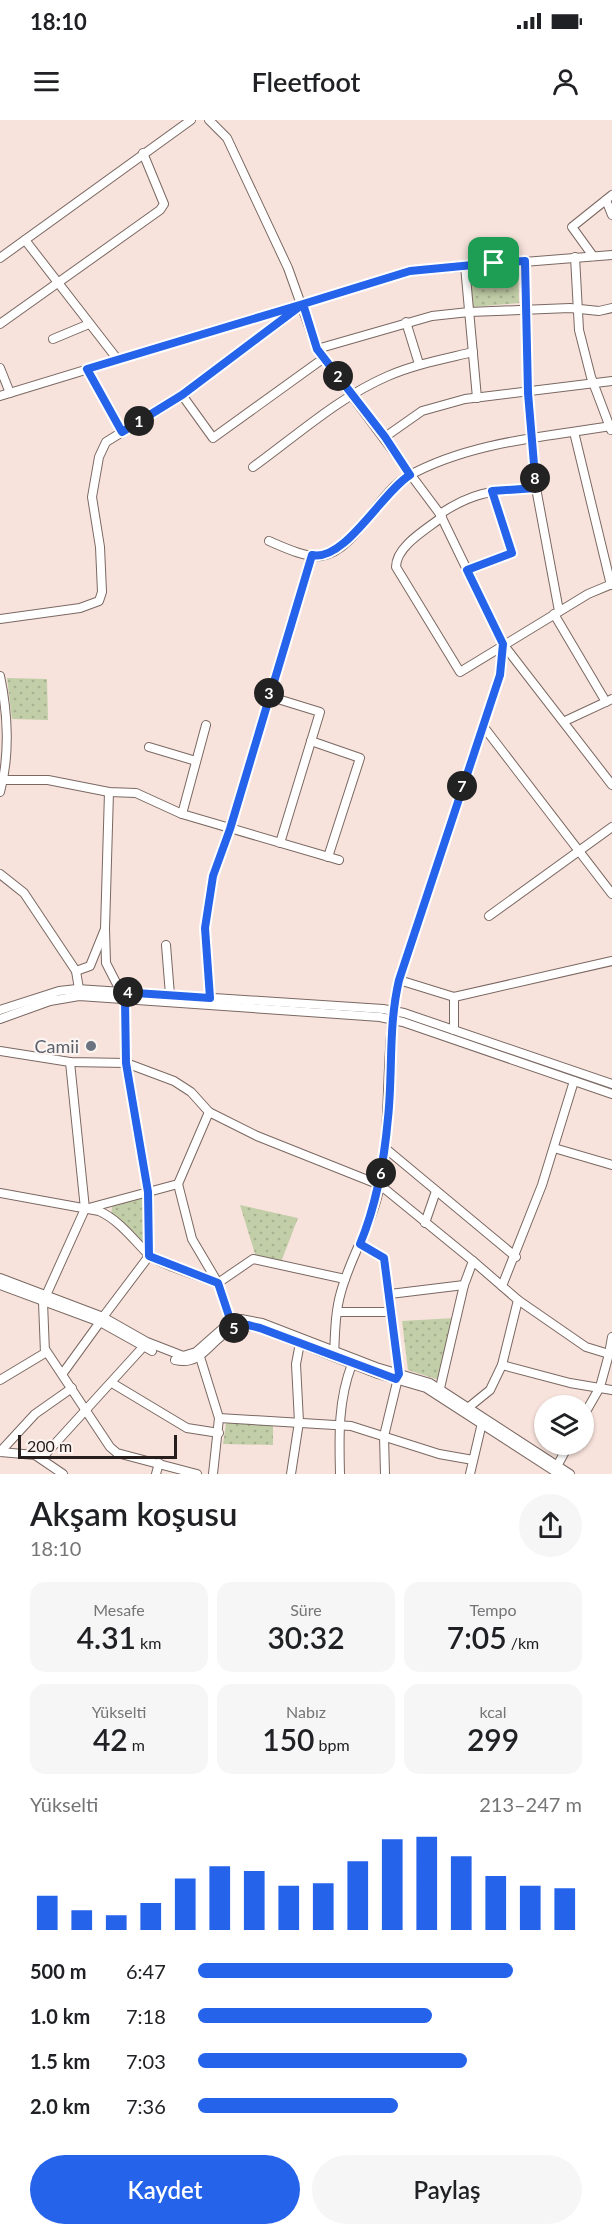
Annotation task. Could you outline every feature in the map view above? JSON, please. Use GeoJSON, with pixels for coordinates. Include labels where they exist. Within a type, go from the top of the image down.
{"type":"FeatureCollection","features":[{"type":"Feature","properties":{"kind":"street"},"geometry":{"type":"LineString","coordinates":[[0,258],[191,120]]}},
{"type":"Feature","properties":{"kind":"street"},"geometry":{"type":"LineString","coordinates":[[208,120],[227,138],[288,268],[303,304],[317,349],[385,437],[441,516],[503,644],[612,785]]}},
{"type":"Feature","properties":{"kind":"street"},"geometry":{"type":"LineString","coordinates":[[0,324],[160,210],[164,204],[162,194],[143,153]]}},
{"type":"Feature","properties":{"kind":"street"},"geometry":{"type":"LineString","coordinates":[[593,256],[572,227],[609,197],[612,214]]}},
{"type":"Feature","properties":{"kind":"street"},"geometry":{"type":"LineString","coordinates":[[25,240],[118,360]]}},
{"type":"Feature","properties":{"kind":"street"},"geometry":{"type":"LineString","coordinates":[[0,396],[410,271],[612,255]]}},
{"type":"Feature","properties":{"kind":"street"},"geometry":{"type":"LineString","coordinates":[[269,541],[320,556],[338,549],[382,498],[410,475],[461,453],[533,438],[611,428],[593,382],[579,330],[575,257]]}},
{"type":"Feature","properties":{"kind":"street"},"geometry":{"type":"LineString","coordinates":[[525,261],[528,393],[536,488],[556,613],[609,701],[565,722]]}},
{"type":"Feature","properties":{"kind":"street"},"geometry":{"type":"LineString","coordinates":[[465,266],[477,398]]}},
{"type":"Feature","properties":{"kind":"street"},"geometry":{"type":"LineString","coordinates":[[0,620],[80,608],[99,601],[102,592],[100,547],[92,497],[99,457],[106,442],[182,395],[303,304]]}},
{"type":"Feature","properties":{"kind":"street"},"geometry":{"type":"LineString","coordinates":[[317,349],[406,322],[469,312],[570,308],[577,311],[612,308]]}},
{"type":"Feature","properties":{"kind":"street"},"geometry":{"type":"LineString","coordinates":[[406,322],[419,364]]}},
{"type":"Feature","properties":{"kind":"street"},"geometry":{"type":"LineString","coordinates":[[54,339],[89,324]]}},
{"type":"Feature","properties":{"kind":"street"},"geometry":{"type":"LineString","coordinates":[[253,466],[352,396],[386,377],[419,364],[473,352]]}},
{"type":"Feature","properties":{"kind":"street"},"geometry":{"type":"LineString","coordinates":[[182,395],[213,438],[324,358]]}},
{"type":"Feature","properties":{"kind":"street"},"geometry":{"type":"LineString","coordinates":[[0,368],[10,393]]}},
{"type":"Feature","properties":{"kind":"street"},"geometry":{"type":"LineString","coordinates":[[87,369],[122,432]]}},
{"type":"Feature","properties":{"kind":"street"},"geometry":{"type":"LineString","coordinates":[[385,437],[422,411],[477,398],[612,381]]}},
{"type":"Feature","properties":{"kind":"street"},"geometry":{"type":"LineString","coordinates":[[536,488],[482,492],[460,501],[403,549],[396,560],[396,567],[456,670],[465,671],[503,644],[611,584],[574,432]]}},
{"type":"Feature","properties":{"kind":"street"},"geometry":{"type":"LineString","coordinates":[[467,570],[512,553],[492,491]]}},
{"type":"Feature","properties":{"kind":"street"},"geometry":{"type":"LineString","coordinates":[[210,998],[205,936],[206,909],[213,876],[230,829],[312,555]]}},
{"type":"Feature","properties":{"kind":"street"},"geometry":{"type":"LineString","coordinates":[[334,1353],[337,1312],[345,1279],[360,1244],[380,1185],[389,1116],[391,1015],[399,980],[500,675],[503,644]]}},
{"type":"Feature","properties":{"kind":"street"},"geometry":{"type":"LineString","coordinates":[[0,676],[3,717],[0,792]]}},
{"type":"Feature","properties":{"kind":"street"},"geometry":{"type":"LineString","coordinates":[[268,696],[320,712],[280,843]]}},
{"type":"Feature","properties":{"kind":"street"},"geometry":{"type":"LineString","coordinates":[[182,814],[206,725]]}},
{"type":"Feature","properties":{"kind":"street"},"geometry":{"type":"LineString","coordinates":[[483,726],[612,894]]}},
{"type":"Feature","properties":{"kind":"street"},"geometry":{"type":"LineString","coordinates":[[311,741],[360,758],[328,857]]}},
{"type":"Feature","properties":{"kind":"street"},"geometry":{"type":"LineString","coordinates":[[149,747],[196,761]]}},
{"type":"Feature","properties":{"kind":"street"},"geometry":{"type":"LineString","coordinates":[[2,779],[48,780],[109,792],[136,793],[182,814],[339,860]]}},
{"type":"Feature","properties":{"kind":"street"},"geometry":{"type":"LineString","coordinates":[[63,1373],[149,1256],[148,1192],[126,1063],[125,1000],[106,963],[109,792]]}},
{"type":"Feature","properties":{"kind":"street"},"geometry":{"type":"LineString","coordinates":[[489,916],[612,827]]}},
{"type":"Feature","properties":{"kind":"street"},"geometry":{"type":"LineString","coordinates":[[0,874],[24,893],[76,971],[79,989]]}},
{"type":"Feature","properties":{"kind":"street"},"geometry":{"type":"LineString","coordinates":[[76,971],[90,966],[105,929]]}},
{"type":"Feature","properties":{"kind":"street"},"geometry":{"type":"LineString","coordinates":[[166,945],[170,995]]}},
{"type":"Feature","properties":{"kind":"street"},"geometry":{"type":"LineString","coordinates":[[399,980],[454,998],[612,962]]}},
{"type":"Feature","properties":{"kind":"street"},"geometry":{"type":"LineString","coordinates":[[0,1010],[59,991],[79,989],[210,998],[391,1015],[454,1030],[612,1084]]}},
{"type":"Feature","properties":{"kind":"street"},"geometry":{"type":"LineString","coordinates":[[0,1018],[64,998],[391,1015],[612,1094]]}},
{"type":"Feature","properties":{"kind":"street"},"geometry":{"type":"LineString","coordinates":[[454,998],[454,1030]]}},
{"type":"Feature","properties":{"kind":"street"},"geometry":{"type":"LineString","coordinates":[[0,1051],[70,1062],[126,1063],[174,1081],[191,1092],[209,1112],[278,1146],[380,1185],[518,1300],[586,1347],[609,1354]]}},
{"type":"Feature","properties":{"kind":"street"},"geometry":{"type":"LineString","coordinates":[[0,1380],[45,1353],[44,1299],[85,1209],[70,1062]]}},
{"type":"Feature","properties":{"kind":"street"},"geometry":{"type":"LineString","coordinates":[[502,1286],[516,1257],[554,1148],[574,1081]]}},
{"type":"Feature","properties":{"kind":"street"},"geometry":{"type":"LineString","coordinates":[[209,1112],[178,1184],[192,1239],[218,1283],[231,1325]]}},
{"type":"Feature","properties":{"kind":"street"},"geometry":{"type":"LineString","coordinates":[[385,1148],[516,1257]]}},
{"type":"Feature","properties":{"kind":"street"},"geometry":{"type":"LineString","coordinates":[[554,1148],[612,1165]]}},
{"type":"Feature","properties":{"kind":"street"},"geometry":{"type":"LineString","coordinates":[[85,1209],[178,1184]]}},
{"type":"Feature","properties":{"kind":"street"},"geometry":{"type":"LineString","coordinates":[[425,1223],[436,1191]]}},
{"type":"Feature","properties":{"kind":"street"},"geometry":{"type":"LineString","coordinates":[[0,1193],[107,1215],[141,1245],[149,1256],[218,1283]]}},
{"type":"Feature","properties":{"kind":"street"},"geometry":{"type":"LineString","coordinates":[[360,1244],[384,1258],[392,1312],[398,1377],[384,1436],[385,1474]]}},
{"type":"Feature","properties":{"kind":"street"},"geometry":{"type":"LineString","coordinates":[[218,1283],[253,1259],[345,1279]]}},
{"type":"Feature","properties":{"kind":"street"},"geometry":{"type":"LineString","coordinates":[[440,1388],[464,1285],[473,1262]]}},
{"type":"Feature","properties":{"kind":"street"},"geometry":{"type":"LineString","coordinates":[[0,1278],[44,1299]]}},
{"type":"Feature","properties":{"kind":"street"},"geometry":{"type":"LineString","coordinates":[[0,1285],[102,1320],[147,1342],[183,1356],[196,1352],[241,1319],[262,1323],[435,1392],[555,1471],[570,1474]]}},
{"type":"Feature","properties":{"kind":"street"},"geometry":{"type":"LineString","coordinates":[[390,1294],[464,1285]]}},
{"type":"Feature","properties":{"kind":"street"},"geometry":{"type":"LineString","coordinates":[[469,1407],[490,1390],[502,1365],[518,1300]]}},
{"type":"Feature","properties":{"kind":"street"},"geometry":{"type":"LineString","coordinates":[[337,1312],[392,1312]]}},
{"type":"Feature","properties":{"kind":"street"},"geometry":{"type":"LineString","coordinates":[[102,1320],[143,1347],[180,1361],[200,1357],[231,1325],[248,1325],[334,1353],[352,1364],[440,1388],[555,1471]]}},
{"type":"Feature","properties":{"kind":"street"},"geometry":{"type":"LineString","coordinates":[[594,1398],[600,1387],[612,1337]]}},
{"type":"Feature","properties":{"kind":"street"},"geometry":{"type":"LineString","coordinates":[[291,1474],[299,1422],[296,1364],[300,1343]]}},
{"type":"Feature","properties":{"kind":"street"},"geometry":{"type":"LineString","coordinates":[[42,1458],[143,1347]]}},
{"type":"Feature","properties":{"kind":"street"},"geometry":{"type":"LineString","coordinates":[[45,1349],[63,1373],[110,1448],[117,1453],[197,1474]]}},
{"type":"Feature","properties":{"kind":"street"},"geometry":{"type":"LineString","coordinates":[[200,1357],[219,1418],[213,1474]]}},
{"type":"Feature","properties":{"kind":"street"},"geometry":{"type":"LineString","coordinates":[[340,1474],[339,1425],[343,1386],[352,1364]]}},
{"type":"Feature","properties":{"kind":"street"},"geometry":{"type":"LineString","coordinates":[[502,1365],[570,1383],[612,1390]]}},
{"type":"Feature","properties":{"kind":"street"},"geometry":{"type":"LineString","coordinates":[[112,1383],[187,1428],[219,1432]]}},
{"type":"Feature","properties":{"kind":"street"},"geometry":{"type":"LineString","coordinates":[[0,1452],[34,1414],[72,1388]]}},
{"type":"Feature","properties":{"kind":"street"},"geometry":{"type":"LineString","coordinates":[[219,1418],[339,1425],[384,1436],[439,1454],[473,1460]]}},
{"type":"Feature","properties":{"kind":"street"},"geometry":{"type":"LineString","coordinates":[[470,1474],[482,1424]]}},
{"type":"Feature","properties":{"kind":"street"},"geometry":{"type":"LineString","coordinates":[[0,1452],[42,1458],[63,1474]]}},
{"type":"Feature","properties":{"kind":"street"},"geometry":{"type":"LineString","coordinates":[[555,1471],[563,1455]]}},
{"type":"Feature","properties":{"kind":"street"},"geometry":{"type":"LineString","coordinates":[[156,1474],[159,1463]]}},
{"type":"Feature","properties":{"kind":"green space"},"geometry":{"type":"Polygon","coordinates":[[[469,269],[518,269],[519,303],[472,307],[469,269]]]}},
{"type":"Feature","properties":{"kind":"green space"},"geometry":{"type":"Polygon","coordinates":[[[7,678],[47,679],[48,720],[12,719],[7,678]]]}},
{"type":"Feature","properties":{"kind":"green space"},"geometry":{"type":"Polygon","coordinates":[[[145,1198],[146,1244],[144,1245],[111,1215],[112,1206],[145,1198]]]}},
{"type":"Feature","properties":{"kind":"green space"},"geometry":{"type":"Polygon","coordinates":[[[240,1205],[298,1218],[281,1262],[256,1257],[240,1205]]]}},
{"type":"Feature","properties":{"kind":"green space"},"geometry":{"type":"Polygon","coordinates":[[[454,1318],[439,1380],[408,1370],[402,1321],[454,1318]]]}},
{"type":"Feature","properties":{"kind":"green space"},"geometry":{"type":"Polygon","coordinates":[[[230,1421],[273,1423],[273,1445],[223,1444],[226,1424],[230,1421]]]}},
{"type":"Feature","properties":{"kind":"place","name":"Camii"},"geometry":{"type":"Point","coordinates":[91,1046]}},
{"type":"Feature","properties":{"kind":"route"},"geometry":{"type":"LineString","coordinates":[[494,263],[410,271],[303,304],[182,395],[122,432],[87,369],[303,304],[317,349],[385,437],[410,475],[401,480],[382,498],[338,549],[320,556],[312,555],[230,829],[213,876],[206,909],[205,928],[210,998],[121,992],[125,1000],[126,1063],[148,1192],[149,1256],[218,1283],[233,1328],[248,1325],[260,1328],[361,1368],[396,1379],[399,1374],[384,1258],[380,1253],[360,1244],[380,1185],[389,1116],[392,1010],[399,980],[500,675],[503,644],[467,570],[512,553],[492,491],[536,488],[528,393],[525,261],[494,263]]}}]}
